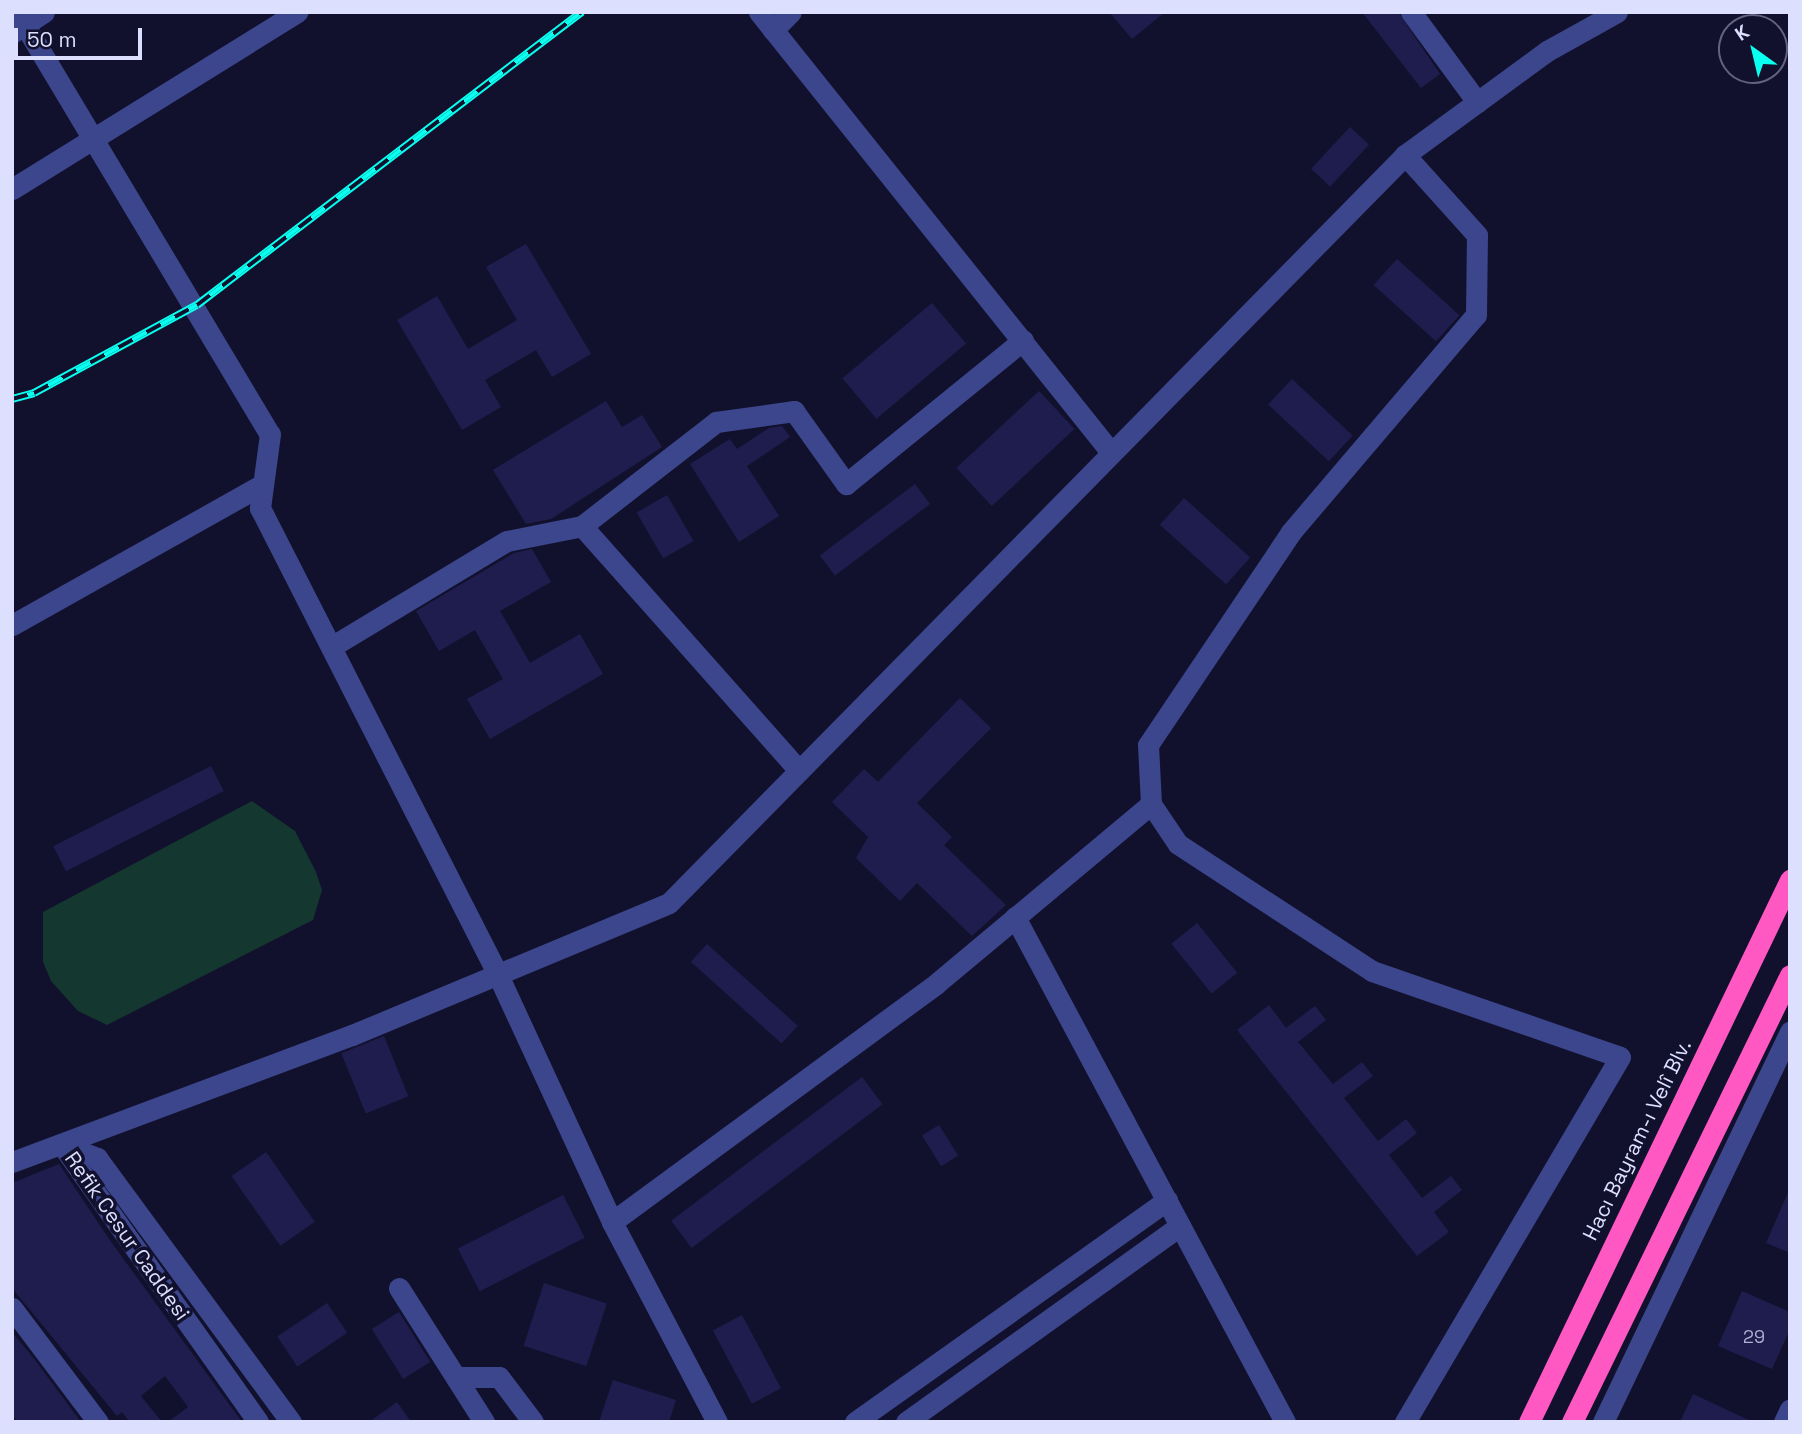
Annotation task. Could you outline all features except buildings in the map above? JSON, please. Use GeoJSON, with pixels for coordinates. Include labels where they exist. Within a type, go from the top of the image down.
{"type":"FeatureCollection","features":[{"type":"Feature","properties":{"kind":"highway","name":"Hacı Bayram-ı Velî Blv."},"geometry":{"type":"LineString","coordinates":[[1529,1422],[1790,880]]}},
{"type":"Feature","properties":{"kind":"highway"},"geometry":{"type":"LineString","coordinates":[[1572,1422],[1790,975]]}},
{"type":"Feature","properties":{"kind":"street"},"geometry":{"type":"LineString","coordinates":[[44,12],[18,23],[97,137],[270,434],[260,508],[498,975],[612,1222],[717,1422]]}},
{"type":"Feature","properties":{"kind":"street"},"geometry":{"type":"LineString","coordinates":[[12,188],[298,12]]}},
{"type":"Feature","properties":{"kind":"street"},"geometry":{"type":"LineString","coordinates":[[759,12],[1110,451]]}},
{"type":"Feature","properties":{"kind":"street"},"geometry":{"type":"LineString","coordinates":[[773,30],[791,12]]}},
{"type":"Feature","properties":{"kind":"street"},"geometry":{"type":"LineString","coordinates":[[1410,12],[1477,102]]}},
{"type":"Feature","properties":{"kind":"street"},"geometry":{"type":"LineString","coordinates":[[12,1162],[498,975],[669,903],[1110,451],[1405,155],[1547,51],[1617,12]]}},
{"type":"Feature","properties":{"kind":"street"},"geometry":{"type":"LineString","coordinates":[[1405,155],[1477,235],[1476,315],[1291,533],[1148,745],[1151,804],[1178,844],[1372,971],[1620,1056],[1405,1422]]}},
{"type":"Feature","properties":{"kind":"street"},"geometry":{"type":"LineString","coordinates":[[331,647],[507,541],[582,526],[716,422],[794,411],[846,484],[1023,340]]}},
{"type":"Feature","properties":{"kind":"street"},"geometry":{"type":"LineString","coordinates":[[12,625],[263,484]]}},
{"type":"Feature","properties":{"kind":"street"},"geometry":{"type":"LineString","coordinates":[[582,526],[799,770]]}},
{"type":"Feature","properties":{"kind":"street"},"geometry":{"type":"LineString","coordinates":[[612,1222],[937,983],[1151,804]]}},
{"type":"Feature","properties":{"kind":"street"},"geometry":{"type":"LineString","coordinates":[[1015,917],[1285,1422]]}},
{"type":"Feature","properties":{"kind":"street"},"geometry":{"type":"LineString","coordinates":[[1603,1422],[1790,1031]]}},
{"type":"Feature","properties":{"kind":"street","name":"Refik Cesur Caddesi"},"geometry":{"type":"LineString","coordinates":[[61,1144],[258,1422]]}},
{"type":"Feature","properties":{"kind":"street","name":"Refik Cesur Caddesi"},"geometry":{"type":"LineString","coordinates":[[61,1144],[97,1158],[291,1422]]}},
{"type":"Feature","properties":{"kind":"street"},"geometry":{"type":"LineString","coordinates":[[855,1422],[1167,1200]]}},
{"type":"Feature","properties":{"kind":"street"},"geometry":{"type":"LineString","coordinates":[[906,1422],[1180,1226]]}},
{"type":"Feature","properties":{"kind":"street"},"geometry":{"type":"LineString","coordinates":[[400,1288],[484,1422]]}},
{"type":"Feature","properties":{"kind":"street"},"geometry":{"type":"LineString","coordinates":[[12,1308],[98,1422]]}},
{"type":"Feature","properties":{"kind":"street"},"geometry":{"type":"LineString","coordinates":[[456,1377],[499,1377],[533,1422]]}},
{"type":"Feature","properties":{"kind":"street"},"geometry":{"type":"LineString","coordinates":[[1784,1422],[1790,1409]]}},
{"type":"Feature","properties":{"kind":"green space"},"geometry":{"type":"Polygon","coordinates":[[[252,801],[295,831],[322,890],[313,920],[107,1025],[78,1011],[51,981],[43,962],[43,912],[252,801]]]}},
{"type":"Feature","properties":{"kind":"railway"},"geometry":{"type":"LineString","coordinates":[[12,399],[34,393],[197,305],[582,12]]}}]}
